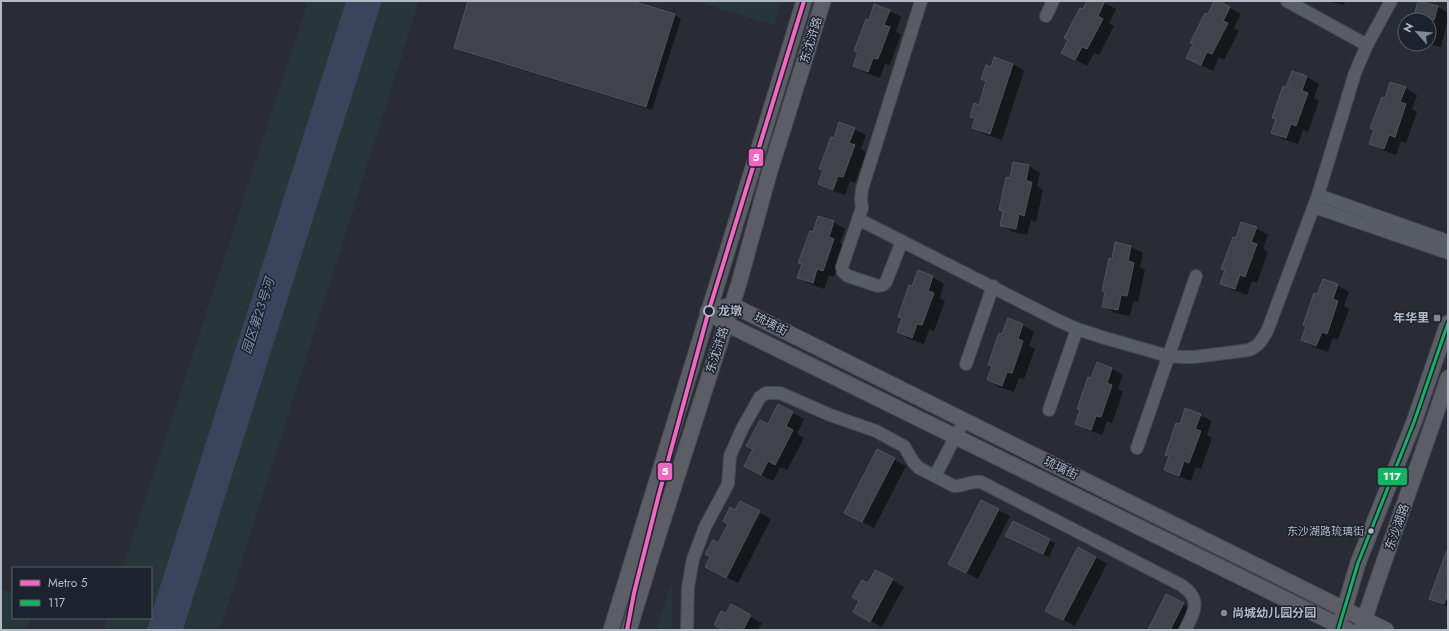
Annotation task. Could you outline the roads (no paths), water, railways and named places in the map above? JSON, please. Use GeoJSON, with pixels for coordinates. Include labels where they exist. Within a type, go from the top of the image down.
{"type":"FeatureCollection","features":[{"type":"Feature","properties":{"kind":"main road","name":"东沈浒路"},"geometry":{"type":"LineString","coordinates":[[611,630],[804,1]]}},
{"type":"Feature","properties":{"kind":"main road","name":"东沈浒路"},"geometry":{"type":"LineString","coordinates":[[629,630],[732,305],[769,174],[823,1]]}},
{"type":"Feature","properties":{"kind":"main road"},"geometry":{"type":"LineString","coordinates":[[708,311],[732,305]]}},
{"type":"Feature","properties":{"kind":"main road","name":"琉璃街"},"geometry":{"type":"LineString","coordinates":[[732,305],[1344,608],[1363,625],[1386,630]]}},
{"type":"Feature","properties":{"kind":"main road","name":"琉璃街"},"geometry":{"type":"LineString","coordinates":[[708,311],[726,324],[1342,629]]}},
{"type":"Feature","properties":{"kind":"main road","name":"东沙湖路"},"geometry":{"type":"LineString","coordinates":[[1342,629],[1344,608],[1358,563],[1414,422],[1448,323]]}},
{"type":"Feature","properties":{"kind":"main road","name":"东沙湖路"},"geometry":{"type":"LineString","coordinates":[[1363,625],[1370,601],[1448,380]]}},
{"type":"Feature","properties":{"kind":"street"},"geometry":{"type":"LineString","coordinates":[[902,241],[886,282],[883,285],[878,286],[848,276],[843,272],[842,267],[862,208],[862,190],[921,1]]}},
{"type":"Feature","properties":{"kind":"street"},"geometry":{"type":"LineString","coordinates":[[1046,16],[1053,1]]}},
{"type":"Feature","properties":{"kind":"street"},"geometry":{"type":"LineString","coordinates":[[1287,1],[1367,45]]}},
{"type":"Feature","properties":{"kind":"street"},"geometry":{"type":"LineString","coordinates":[[858,219],[1077,329],[1168,356],[1182,358],[1249,350],[1256,347],[1263,339],[1268,329],[1314,207],[1355,73],[1367,45],[1391,1]]}},
{"type":"Feature","properties":{"kind":"street"},"geometry":{"type":"LineString","coordinates":[[1318,195],[1448,241]]}},
{"type":"Feature","properties":{"kind":"street"},"geometry":{"type":"LineString","coordinates":[[1314,207],[1448,253]]}},
{"type":"Feature","properties":{"kind":"street"},"geometry":{"type":"LineString","coordinates":[[1137,448],[1196,276]]}},
{"type":"Feature","properties":{"kind":"street"},"geometry":{"type":"LineString","coordinates":[[966,364],[993,286]]}},
{"type":"Feature","properties":{"kind":"street"},"geometry":{"type":"LineString","coordinates":[[1049,410],[1077,329]]}},
{"type":"Feature","properties":{"kind":"street"},"geometry":{"type":"LineString","coordinates":[[687,630],[688,587],[693,558],[705,527],[728,484],[730,456],[742,429],[760,397],[766,393],[773,392],[780,393],[830,415],[876,432],[904,446],[918,468],[954,486],[959,487],[977,481],[981,482],[1181,585],[1190,593],[1195,604],[1193,614],[1185,630]]}},
{"type":"Feature","properties":{"kind":"street"},"geometry":{"type":"LineString","coordinates":[[935,476],[964,420]]}},
{"type":"Feature","properties":{"kind":"water","name":"园区第23号河"},"geometry":{"type":"Polygon","coordinates":[[[346,1],[382,1],[183,630],[146,630],[151,619],[152,619],[152,612],[346,1]]]}},
{"type":"Feature","properties":{"kind":"metro line","name":"5"},"geometry":{"type":"LineString","coordinates":[[627,630],[634,593],[659,494],[709,310],[804,1]]}},
{"type":"Feature","properties":{"kind":"place","name":"龙墩"},"geometry":{"type":"Point","coordinates":[709,311]}},
{"type":"Feature","properties":{"kind":"place","name":"年华里"},"geometry":{"type":"Point","coordinates":[1437,318]}},
{"type":"Feature","properties":{"kind":"place","name":"东沙湖路琉璃街"},"geometry":{"type":"Point","coordinates":[1371,531]}},
{"type":"Feature","properties":{"kind":"place","name":"尚城幼儿园分园"},"geometry":{"type":"Point","coordinates":[1224,613]}}]}
